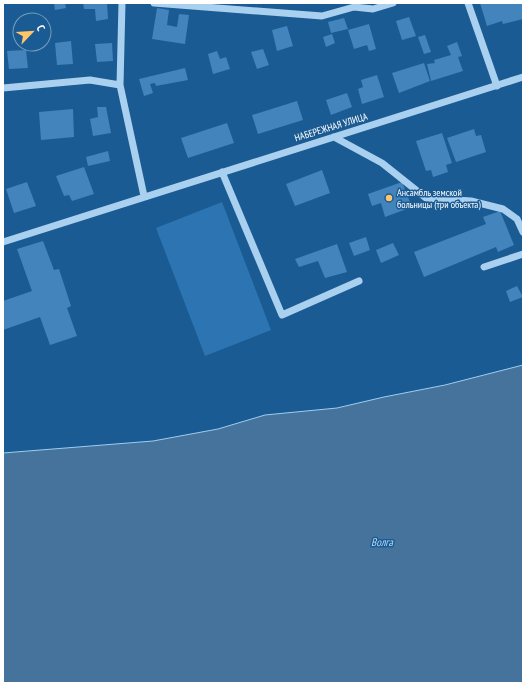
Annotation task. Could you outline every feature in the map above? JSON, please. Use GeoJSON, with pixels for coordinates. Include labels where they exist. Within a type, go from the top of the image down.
{"type":"FeatureCollection","features":[{"type":"Feature","properties":{"kind":"street"},"geometry":{"type":"LineString","coordinates":[[122,3],[120,86],[144,196]]}},
{"type":"Feature","properties":{"kind":"street"},"geometry":{"type":"LineString","coordinates":[[154,3],[322,16],[354,7],[373,9],[393,3]]}},
{"type":"Feature","properties":{"kind":"street"},"geometry":{"type":"LineString","coordinates":[[468,3],[497,86]]}},
{"type":"Feature","properties":{"kind":"street","name":"НАБЕРЕЖНАЯ УЛИЦА"},"geometry":{"type":"LineString","coordinates":[[3,242],[144,196],[523,77]]}},
{"type":"Feature","properties":{"kind":"street"},"geometry":{"type":"LineString","coordinates":[[3,88],[90,80],[120,86]]}},
{"type":"Feature","properties":{"kind":"street"},"geometry":{"type":"LineString","coordinates":[[334,137],[382,163],[426,198],[471,201],[503,209],[518,219],[523,232]]}},
{"type":"Feature","properties":{"kind":"street"},"geometry":{"type":"LineString","coordinates":[[222,172],[282,315],[359,282]]}},
{"type":"Feature","properties":{"kind":"street"},"geometry":{"type":"LineString","coordinates":[[484,267],[523,254]]}},
{"type":"Feature","properties":{"kind":"shaded area"},"geometry":{"type":"Polygon","coordinates":[[[222,202],[271,330],[205,356],[156,228],[222,202]]]}},
{"type":"Feature","properties":{"kind":"water","name":"Волга"},"geometry":{"type":"Polygon","coordinates":[[[523,365],[523,683],[3,683],[3,453],[153,441],[218,429],[265,415],[337,408],[445,385],[523,365]]]}},
{"type":"Feature","properties":{"kind":"building"},"geometry":{"type":"Polygon","coordinates":[[[54,3],[65,3],[66,8],[55,10],[54,3]]]}},
{"type":"Feature","properties":{"kind":"building"},"geometry":{"type":"Polygon","coordinates":[[[83,3],[107,3],[108,19],[96,21],[95,9],[84,9],[83,3]]]}},
{"type":"Feature","properties":{"kind":"building"},"geometry":{"type":"Polygon","coordinates":[[[480,3],[523,3],[523,19],[503,24],[502,21],[487,26],[480,3]]]}},
{"type":"Feature","properties":{"kind":"building"},"geometry":{"type":"Polygon","coordinates":[[[157,8],[169,10],[167,25],[177,27],[179,14],[189,15],[185,44],[152,39],[157,8]]]}},
{"type":"Feature","properties":{"kind":"building"},"geometry":{"type":"Polygon","coordinates":[[[409,17],[416,36],[402,40],[396,21],[409,17]]]}},
{"type":"Feature","properties":{"kind":"building"},"geometry":{"type":"Polygon","coordinates":[[[344,18],[348,29],[331,33],[328,22],[344,18]]]}},
{"type":"Feature","properties":{"kind":"building"},"geometry":{"type":"Polygon","coordinates":[[[369,24],[376,49],[369,51],[367,45],[354,49],[348,30],[369,24]]]}},
{"type":"Feature","properties":{"kind":"building"},"geometry":{"type":"Polygon","coordinates":[[[287,26],[293,46],[277,51],[272,30],[287,26]]]}},
{"type":"Feature","properties":{"kind":"building"},"geometry":{"type":"Polygon","coordinates":[[[332,34],[335,43],[326,47],[323,37],[332,34]]]}},
{"type":"Feature","properties":{"kind":"building"},"geometry":{"type":"Polygon","coordinates":[[[425,35],[431,52],[424,54],[418,37],[425,35]]]}},
{"type":"Feature","properties":{"kind":"building"},"geometry":{"type":"Polygon","coordinates":[[[71,41],[73,64],[57,65],[55,43],[71,41]]]}},
{"type":"Feature","properties":{"kind":"building"},"geometry":{"type":"Polygon","coordinates":[[[457,42],[462,56],[458,57],[463,71],[431,81],[427,64],[435,63],[434,60],[451,55],[447,46],[457,42]]]}},
{"type":"Feature","properties":{"kind":"building"},"geometry":{"type":"Polygon","coordinates":[[[112,43],[113,61],[97,62],[95,44],[112,43]]]}},
{"type":"Feature","properties":{"kind":"building"},"geometry":{"type":"Polygon","coordinates":[[[263,49],[269,65],[257,69],[251,52],[263,49]]]}},
{"type":"Feature","properties":{"kind":"building"},"geometry":{"type":"Polygon","coordinates":[[[7,51],[26,52],[28,68],[9,69],[7,51]]]}},
{"type":"Feature","properties":{"kind":"building"},"geometry":{"type":"Polygon","coordinates":[[[217,51],[220,59],[226,57],[230,69],[213,74],[208,54],[217,51]]]}},
{"type":"Feature","properties":{"kind":"building"},"geometry":{"type":"Polygon","coordinates":[[[424,63],[430,81],[399,93],[392,73],[424,63]]]}},
{"type":"Feature","properties":{"kind":"building"},"geometry":{"type":"Polygon","coordinates":[[[185,68],[188,80],[156,86],[155,83],[150,84],[153,93],[144,96],[139,79],[185,68]]]}},
{"type":"Feature","properties":{"kind":"building"},"geometry":{"type":"Polygon","coordinates":[[[377,75],[384,97],[362,104],[358,89],[363,87],[361,80],[377,75]]]}},
{"type":"Feature","properties":{"kind":"building"},"geometry":{"type":"Polygon","coordinates":[[[347,93],[352,107],[331,115],[326,100],[347,93]]]}},
{"type":"Feature","properties":{"kind":"building"},"geometry":{"type":"Polygon","coordinates":[[[297,101],[303,120],[258,134],[252,115],[297,101]]]}},
{"type":"Feature","properties":{"kind":"building"},"geometry":{"type":"Polygon","coordinates":[[[97,107],[106,107],[111,133],[93,136],[90,119],[98,117],[97,107]]]}},
{"type":"Feature","properties":{"kind":"building"},"geometry":{"type":"Polygon","coordinates":[[[73,109],[74,137],[41,140],[39,112],[73,109]]]}},
{"type":"Feature","properties":{"kind":"building"},"geometry":{"type":"Polygon","coordinates":[[[227,123],[234,143],[188,158],[181,138],[227,123]]]}},
{"type":"Feature","properties":{"kind":"building"},"geometry":{"type":"Polygon","coordinates":[[[474,129],[476,136],[481,135],[486,152],[456,162],[447,138],[474,129]]]}},
{"type":"Feature","properties":{"kind":"building"},"geometry":{"type":"Polygon","coordinates":[[[442,133],[452,163],[446,165],[448,172],[433,177],[431,170],[426,171],[416,141],[442,133]]]}},
{"type":"Feature","properties":{"kind":"building"},"geometry":{"type":"Polygon","coordinates":[[[108,151],[110,161],[88,166],[86,157],[108,151]]]}},
{"type":"Feature","properties":{"kind":"building"},"geometry":{"type":"Polygon","coordinates":[[[84,167],[94,194],[72,201],[69,195],[64,196],[56,176],[84,167]]]}},
{"type":"Feature","properties":{"kind":"building"},"geometry":{"type":"Polygon","coordinates":[[[322,170],[330,193],[295,206],[286,184],[322,170]]]}},
{"type":"Feature","properties":{"kind":"building"},"geometry":{"type":"Polygon","coordinates":[[[27,182],[36,206],[14,213],[6,189],[27,182]]]}},
{"type":"Feature","properties":{"kind":"building","name":"Ансамбль земской больницы (три объекта)"},"geometry":{"type":"Polygon","coordinates":[[[402,182],[412,207],[385,217],[381,203],[372,206],[368,194],[402,182]]]}},
{"type":"Feature","properties":{"kind":"building"},"geometry":{"type":"Polygon","coordinates":[[[500,211],[514,245],[498,252],[496,247],[424,277],[414,252],[486,224],[483,217],[500,211]]]}},
{"type":"Feature","properties":{"kind":"building"},"geometry":{"type":"Polygon","coordinates":[[[366,237],[370,250],[354,256],[349,243],[366,237]]]}},
{"type":"Feature","properties":{"kind":"building"},"geometry":{"type":"Polygon","coordinates":[[[43,241],[54,270],[59,269],[71,306],[67,308],[77,336],[50,345],[40,317],[3,330],[3,301],[32,291],[17,249],[43,241]]]}},
{"type":"Feature","properties":{"kind":"building"},"geometry":{"type":"Polygon","coordinates":[[[393,243],[399,255],[381,263],[376,250],[393,243]]]}},
{"type":"Feature","properties":{"kind":"building"},"geometry":{"type":"Polygon","coordinates":[[[337,244],[347,272],[325,278],[318,261],[299,267],[295,259],[337,244]]]}},
{"type":"Feature","properties":{"kind":"building"},"geometry":{"type":"Polygon","coordinates":[[[517,286],[523,297],[510,302],[506,291],[517,286]]]}},
{"type":"Feature","properties":{"kind":"place","name":"Ансамбль земской больницы (три объекта)"},"geometry":{"type":"Point","coordinates":[389,198]}}]}
